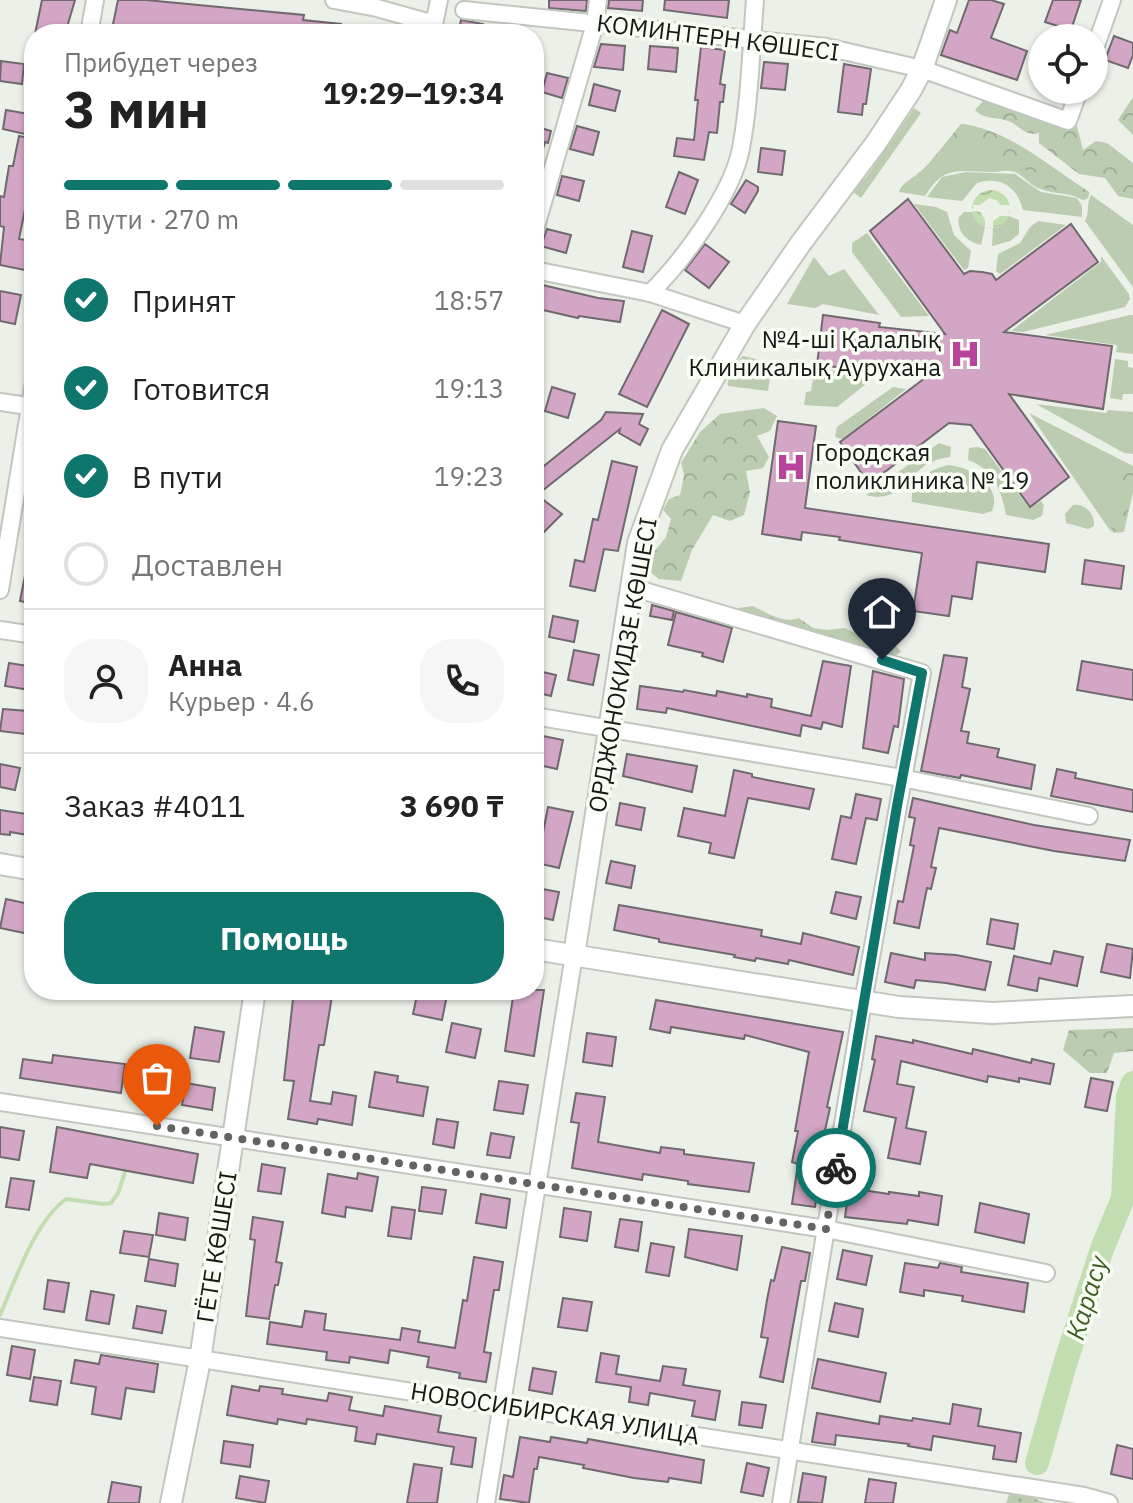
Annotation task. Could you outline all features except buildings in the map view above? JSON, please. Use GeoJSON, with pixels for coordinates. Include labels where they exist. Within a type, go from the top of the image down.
{"type":"FeatureCollection","features":[{"type":"Feature","properties":{"kind":"main road","name":"ОРДЖОНОКИДЗЕ КӨШЕСІ"},"geometry":{"type":"LineString","coordinates":[[574,955],[638,543],[672,450],[745,324],[911,90],[922,69],[946,0]]}},
{"type":"Feature","properties":{"kind":"main road"},"geometry":{"type":"LineString","coordinates":[[0,864],[24,868]]}},
{"type":"Feature","properties":{"kind":"main road"},"geometry":{"type":"LineString","coordinates":[[544,950],[863,1002],[992,1013],[1133,1006]]}},
{"type":"Feature","properties":{"kind":"main road","name":"ГЁТЕ КӨШЕСІ"},"geometry":{"type":"LineString","coordinates":[[171,1503],[200,1360],[254,1000]]}},
{"type":"Feature","properties":{"kind":"street"},"geometry":{"type":"LineString","coordinates":[[91,24],[95,0]]}},
{"type":"Feature","properties":{"kind":"street"},"geometry":{"type":"LineString","coordinates":[[334,0],[377,8],[420,24]]}},
{"type":"Feature","properties":{"kind":"street"},"geometry":{"type":"LineString","coordinates":[[434,24],[439,0]]}},
{"type":"Feature","properties":{"kind":"street"},"geometry":{"type":"LineString","coordinates":[[544,199],[595,24],[598,0]]}},
{"type":"Feature","properties":{"kind":"street"},"geometry":{"type":"LineString","coordinates":[[650,293],[694,240],[727,190],[741,150],[755,0]]}},
{"type":"Feature","properties":{"kind":"street"},"geometry":{"type":"LineString","coordinates":[[1104,24],[1112,0]]}},
{"type":"Feature","properties":{"kind":"street","name":"КОМИНТЕРН КӨШЕСІ"},"geometry":{"type":"LineString","coordinates":[[464,10],[826,47],[922,69],[1068,121],[1074,104]]}},
{"type":"Feature","properties":{"kind":"street"},"geometry":{"type":"LineString","coordinates":[[544,272],[650,293],[745,324]]}},
{"type":"Feature","properties":{"kind":"street"},"geometry":{"type":"LineString","coordinates":[[0,402],[24,406]]}},
{"type":"Feature","properties":{"kind":"street"},"geometry":{"type":"LineString","coordinates":[[0,590],[24,453]]}},
{"type":"Feature","properties":{"kind":"street"},"geometry":{"type":"LineString","coordinates":[[631,587],[922,673],[863,1002],[781,1503]]}},
{"type":"Feature","properties":{"kind":"street"},"geometry":{"type":"LineString","coordinates":[[0,630],[24,634]]}},
{"type":"Feature","properties":{"kind":"street"},"geometry":{"type":"LineString","coordinates":[[544,718],[902,778],[1089,816]]}},
{"type":"Feature","properties":{"kind":"street"},"geometry":{"type":"LineString","coordinates":[[486,1503],[574,955]]}},
{"type":"Feature","properties":{"kind":"street"},"geometry":{"type":"LineString","coordinates":[[0,1102],[826,1229],[1046,1273]]}},
{"type":"Feature","properties":{"kind":"street","name":"НОВОСИБИРСКАЯ УЛИЦА"},"geometry":{"type":"LineString","coordinates":[[0,1328],[503,1404],[1109,1503]]}},
{"type":"Feature","properties":{"kind":"green space"},"geometry":{"type":"Polygon","coordinates":[[[1133,97],[1133,135],[1118,120],[1133,97]]]}},
{"type":"Feature","properties":{"kind":"green space"},"geometry":{"type":"Polygon","coordinates":[[[985,99],[1076,122],[1083,150],[1096,141],[1107,143],[1133,163],[1133,199],[1118,196],[1105,178],[1079,174],[1039,143],[1039,133],[1029,133],[1010,122],[978,113],[975,110],[985,99]]]}},
{"type":"Feature","properties":{"kind":"green space"},"geometry":{"type":"Polygon","coordinates":[[[914,108],[921,113],[861,198],[853,192],[914,108]]]}},
{"type":"Feature","properties":{"kind":"green space"},"geometry":{"type":"Polygon","coordinates":[[[961,124],[995,133],[1028,150],[1089,192],[1088,198],[1083,200],[1041,189],[1009,171],[953,172],[939,179],[925,196],[899,192],[905,183],[933,160],[961,124]]]}},
{"type":"Feature","properties":{"kind":"green space"},"geometry":{"type":"Polygon","coordinates":[[[961,124],[995,133],[1028,150],[1089,192],[1088,198],[1083,200],[1040,187],[1036,182],[1040,174],[1016,167],[1017,161],[1004,162],[991,144],[972,137],[961,138],[957,150],[944,155],[939,164],[921,179],[917,178],[961,124]]]}},
{"type":"Feature","properties":{"kind":"green space"},"geometry":{"type":"Polygon","coordinates":[[[966,172],[1015,174],[1041,192],[1077,198],[1082,206],[1082,217],[1023,210],[1012,189],[993,181],[977,183],[962,201],[927,197],[942,177],[966,172]]]}},
{"type":"Feature","properties":{"kind":"green space"},"geometry":{"type":"Polygon","coordinates":[[[1091,195],[1133,225],[1133,287],[1085,221],[1091,195]]]}},
{"type":"Feature","properties":{"kind":"green space"},"geometry":{"type":"Polygon","coordinates":[[[914,204],[947,212],[954,235],[971,251],[968,268],[964,270],[914,204]]]}},
{"type":"Feature","properties":{"kind":"green space"},"geometry":{"type":"Polygon","coordinates":[[[964,212],[972,212],[985,227],[981,245],[967,239],[961,231],[959,217],[964,212]]]}},
{"type":"Feature","properties":{"kind":"green space"},"geometry":{"type":"Polygon","coordinates":[[[1009,216],[1019,220],[1019,234],[1010,241],[992,246],[993,228],[999,227],[1009,216]]]}},
{"type":"Feature","properties":{"kind":"green space"},"geometry":{"type":"Polygon","coordinates":[[[1038,221],[1066,225],[1000,274],[996,271],[998,254],[1020,243],[1038,221]]]}},
{"type":"Feature","properties":{"kind":"green space"},"geometry":{"type":"Polygon","coordinates":[[[867,233],[929,316],[901,317],[852,252],[852,243],[867,233]]]}},
{"type":"Feature","properties":{"kind":"green space"},"geometry":{"type":"Polygon","coordinates":[[[1101,256],[1129,294],[1130,299],[1125,307],[1023,332],[1011,331],[1101,262],[1101,256]]]}},
{"type":"Feature","properties":{"kind":"green space"},"geometry":{"type":"Polygon","coordinates":[[[814,257],[829,276],[844,269],[879,315],[823,304],[815,308],[787,304],[814,257]]]}},
{"type":"Feature","properties":{"kind":"green space"},"geometry":{"type":"Polygon","coordinates":[[[1133,315],[1133,354],[1116,352],[1117,345],[1045,335],[1133,315]]]}},
{"type":"Feature","properties":{"kind":"green space"},"geometry":{"type":"Polygon","coordinates":[[[743,356],[772,363],[768,391],[728,386],[731,369],[743,356]]]}},
{"type":"Feature","properties":{"kind":"green space"},"geometry":{"type":"Polygon","coordinates":[[[1115,359],[1128,361],[1128,367],[1133,368],[1133,394],[1123,394],[1122,400],[1110,398],[1115,359]]]}},
{"type":"Feature","properties":{"kind":"green space"},"geometry":{"type":"Polygon","coordinates":[[[816,369],[876,376],[837,407],[804,405],[806,392],[811,391],[813,380],[808,379],[816,369]]]}},
{"type":"Feature","properties":{"kind":"green space"},"geometry":{"type":"Polygon","coordinates":[[[893,387],[906,389],[843,439],[835,436],[837,427],[893,387]]]}},
{"type":"Feature","properties":{"kind":"green space"},"geometry":{"type":"Polygon","coordinates":[[[1036,404],[1106,413],[1108,410],[1133,412],[1133,454],[1124,453],[1036,404]]]}},
{"type":"Feature","properties":{"kind":"green space"},"geometry":{"type":"Polygon","coordinates":[[[764,408],[777,416],[770,431],[757,436],[769,457],[763,468],[746,471],[750,492],[744,515],[730,521],[713,515],[692,550],[681,581],[659,579],[650,572],[649,558],[666,537],[671,519],[663,510],[669,499],[680,495],[684,475],[681,463],[700,432],[720,414],[764,408]]]}},
{"type":"Feature","properties":{"kind":"green space"},"geometry":{"type":"Polygon","coordinates":[[[1029,413],[1133,466],[1133,492],[1124,532],[1114,533],[1109,529],[1029,413]]]}},
{"type":"Feature","properties":{"kind":"green space"},"geometry":{"type":"Polygon","coordinates":[[[939,443],[951,447],[950,457],[924,467],[891,494],[880,497],[866,495],[939,443]]]}},
{"type":"Feature","properties":{"kind":"green space"},"geometry":{"type":"Polygon","coordinates":[[[969,448],[985,449],[1029,508],[1041,501],[1044,505],[1042,516],[1033,520],[1006,515],[995,482],[984,469],[968,460],[969,448]]]}},
{"type":"Feature","properties":{"kind":"green space"},"geometry":{"type":"Polygon","coordinates":[[[949,465],[975,474],[989,486],[994,502],[992,511],[983,514],[912,502],[914,488],[922,477],[949,465]]]}},
{"type":"Feature","properties":{"kind":"green space"},"geometry":{"type":"Polygon","coordinates":[[[1127,468],[1133,468],[1133,487],[1123,532],[1114,531],[1109,525],[1109,514],[1119,500],[1118,484],[1127,468]]]}},
{"type":"Feature","properties":{"kind":"green space"},"geometry":{"type":"Polygon","coordinates":[[[1073,505],[1088,510],[1094,526],[1088,529],[1066,523],[1065,514],[1073,505]]]}},
{"type":"Feature","properties":{"kind":"green space"},"geometry":{"type":"Polygon","coordinates":[[[753,606],[781,619],[799,618],[813,628],[844,628],[892,641],[901,652],[894,656],[848,648],[741,617],[738,608],[753,606]]]}},
{"type":"Feature","properties":{"kind":"green space"},"geometry":{"type":"Polygon","coordinates":[[[1133,1028],[1133,1051],[1114,1053],[1107,1073],[1090,1073],[1063,1050],[1069,1030],[1133,1028]]]}},
{"type":"Feature","properties":{"kind":"green space"},"geometry":{"type":"Polygon","coordinates":[[[1011,1490],[1046,1503],[1006,1503],[1011,1490]]]}},
{"type":"Feature","properties":{"kind":"water"},"geometry":{"type":"Polygon","coordinates":[[[991,190],[1004,196],[1010,209],[1004,222],[991,228],[978,222],[972,209],[978,196],[991,190]]]}},
{"type":"Feature","properties":{"kind":"pier"},"geometry":{"type":"Polygon","coordinates":[[[989,198],[1001,205],[1010,205],[1009,216],[1000,216],[993,221],[993,228],[985,227],[980,212],[972,211],[973,205],[980,205],[989,198]]]}},
{"type":"Feature","properties":{"kind":"waterway","name":"Карасу"},"geometry":{"type":"LineString","coordinates":[[1037,1463],[1102,1249],[1123,1198],[1128,1097],[1133,1083]]}},
{"type":"Feature","properties":{"kind":"waterway"},"geometry":{"type":"LineString","coordinates":[[0,1315],[27,1252],[55,1209],[66,1199],[111,1203],[126,1169]]}},
{"type":"Feature","properties":{"kind":"way so far"},"geometry":{"type":"LineString","coordinates":[[157,1126],[826,1229],[836,1168]]}},
{"type":"Feature","properties":{"kind":"place","name":"№4-ші Қалалық Клиникалық Аурухана"},"geometry":{"type":"Point","coordinates":[965,354]}},
{"type":"Feature","properties":{"kind":"place","name":"Городская поликлиника № 19"},"geometry":{"type":"Point","coordinates":[791,467]}},
{"type":"Feature","properties":{"kind":"route"},"geometry":{"type":"LineString","coordinates":[[836,1168],[922,673],[882,660]]}}]}
